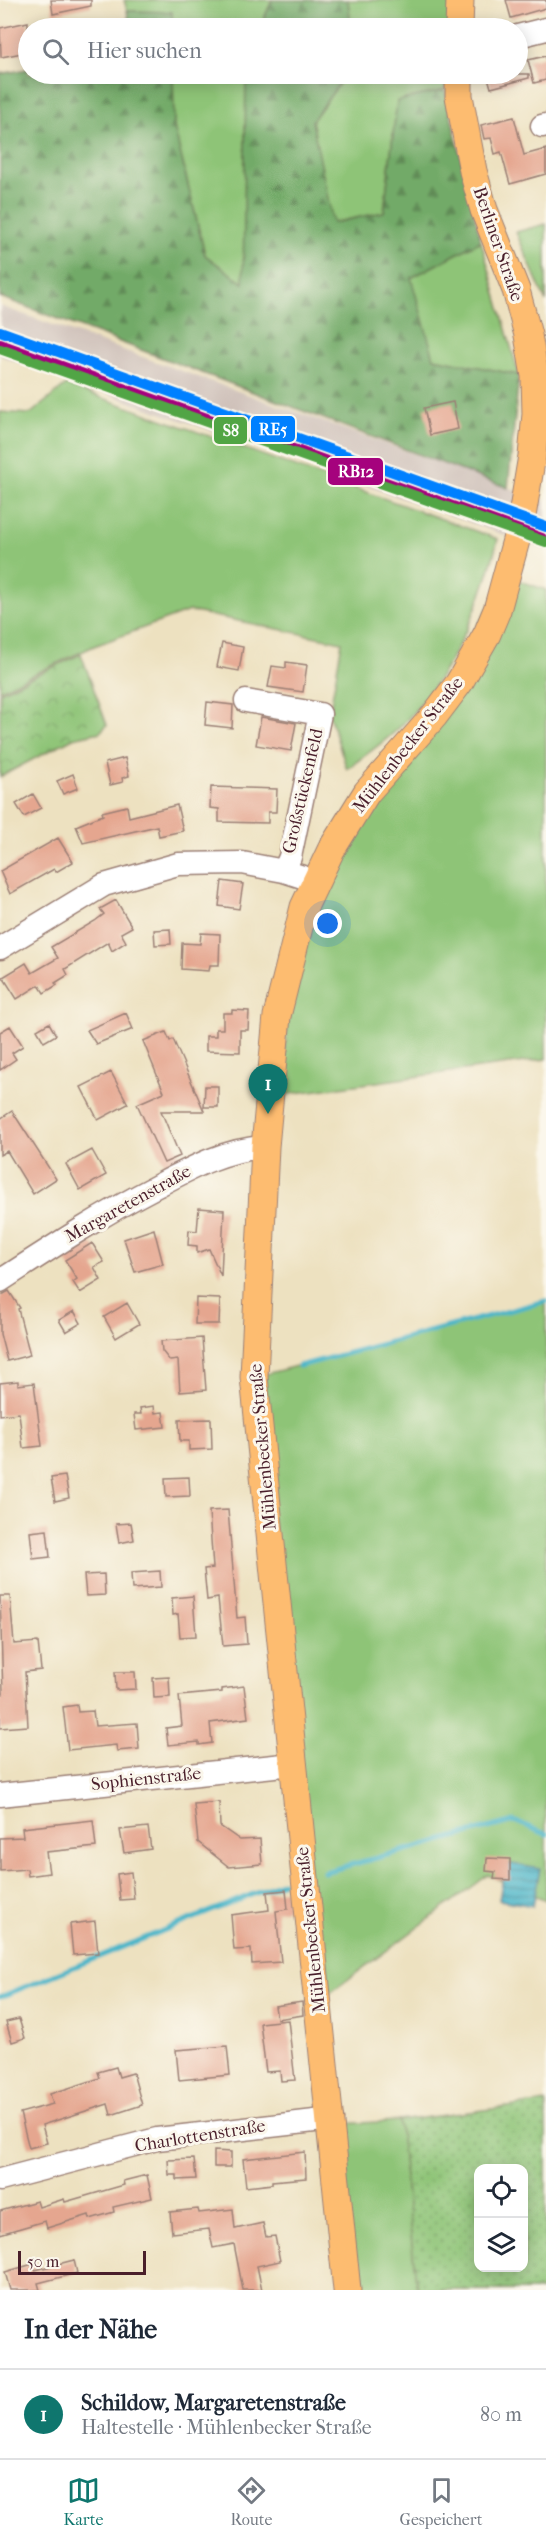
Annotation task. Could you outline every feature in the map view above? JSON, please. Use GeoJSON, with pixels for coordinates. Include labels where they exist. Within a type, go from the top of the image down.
{"type":"FeatureCollection","features":[{"type":"Feature","properties":{"kind":"main road"},"geometry":{"type":"LineString","coordinates":[[459,18],[460,0]]}},
{"type":"Feature","properties":{"kind":"main road","name":"Berliner Straße"},"geometry":{"type":"LineString","coordinates":[[459,84],[459,96],[473,171],[484,210],[516,290],[528,335],[535,376],[536,414],[532,456],[521,522]]}},
{"type":"Feature","properties":{"kind":"main road","name":"Mühlenbecker Straße"},"geometry":{"type":"LineString","coordinates":[[347,2290],[332,2118],[254,1377],[265,1147],[277,1016],[304,907],[315,881],[331,850],[367,792],[459,683],[497,610],[521,522]]}},
{"type":"Feature","properties":{"kind":"street"},"geometry":{"type":"LineString","coordinates":[[528,34],[546,29]]}},
{"type":"Feature","properties":{"kind":"street","name":"Großstückenfeld"},"geometry":{"type":"LineString","coordinates":[[246,701],[320,714],[290,857],[284,871]]}},
{"type":"Feature","properties":{"kind":"street","name":"Großstückenfeld"},"geometry":{"type":"LineString","coordinates":[[0,948],[104,885],[178,864],[242,863],[284,871],[315,881]]}},
{"type":"Feature","properties":{"kind":"street","name":"Margaretenstraße"},"geometry":{"type":"LineString","coordinates":[[0,1281],[95,1219],[195,1166],[235,1151],[265,1147]]}},
{"type":"Feature","properties":{"kind":"street","name":"Sophienstraße"},"geometry":{"type":"LineString","coordinates":[[0,1795],[293,1764]]}},
{"type":"Feature","properties":{"kind":"street","name":"Charlottenstraße"},"geometry":{"type":"LineString","coordinates":[[0,2180],[157,2139],[332,2118]]}},
{"type":"Feature","properties":{"kind":"shaded area"},"geometry":{"type":"Polygon","coordinates":[[[0,306],[546,501],[546,550],[0,356],[0,306]]]}},
{"type":"Feature","properties":{"kind":"green space"},"geometry":{"type":"Polygon","coordinates":[[[124,0],[272,0],[264,18],[172,18],[172,12],[127,11],[124,0]]]}},
{"type":"Feature","properties":{"kind":"green space"},"geometry":{"type":"Polygon","coordinates":[[[272,0],[348,0],[350,18],[264,18],[272,0]]]}},
{"type":"Feature","properties":{"kind":"green space"},"geometry":{"type":"Polygon","coordinates":[[[348,0],[451,0],[450,18],[350,18],[348,0]]]}},
{"type":"Feature","properties":{"kind":"green space"},"geometry":{"type":"Polygon","coordinates":[[[127,11],[172,12],[172,18],[128,18],[127,11]]]}},
{"type":"Feature","properties":{"kind":"green space"},"geometry":{"type":"Polygon","coordinates":[[[18,71],[18,84],[173,84],[174,127],[205,255],[243,283],[246,84],[339,84],[312,121],[333,223],[384,212],[397,101],[445,90],[481,241],[411,278],[434,358],[519,375],[508,488],[0,297],[0,74],[18,71]]]}},
{"type":"Feature","properties":{"kind":"green space"},"geometry":{"type":"Polygon","coordinates":[[[173,84],[246,84],[244,284],[205,255],[174,127],[173,84]]]}},
{"type":"Feature","properties":{"kind":"green space"},"geometry":{"type":"Polygon","coordinates":[[[339,84],[445,84],[445,90],[397,101],[384,212],[332,223],[312,121],[339,84]]]}},
{"type":"Feature","properties":{"kind":"green space"},"geometry":{"type":"Polygon","coordinates":[[[546,224],[546,302],[516,232],[546,224]]]}},
{"type":"Feature","properties":{"kind":"green space"},"geometry":{"type":"Polygon","coordinates":[[[481,241],[519,375],[433,358],[410,277],[481,241]]]}},
{"type":"Feature","properties":{"kind":"green space"},"geometry":{"type":"Polygon","coordinates":[[[66,385],[498,539],[483,590],[462,639],[435,685],[401,726],[347,769],[329,715],[342,642],[189,611],[94,646],[0,690],[0,412],[30,414],[66,385]]]}},
{"type":"Feature","properties":{"kind":"green space"},"geometry":{"type":"Polygon","coordinates":[[[507,576],[546,590],[546,1059],[282,1095],[288,1017],[304,907],[375,799],[507,576]]]}},
{"type":"Feature","properties":{"kind":"green space"},"geometry":{"type":"Polygon","coordinates":[[[81,654],[107,725],[100,732],[73,738],[0,777],[0,692],[81,654]]]}},
{"type":"Feature","properties":{"kind":"green space"},"geometry":{"type":"Polygon","coordinates":[[[546,1301],[546,1900],[488,1875],[319,2001],[254,1377],[546,1301]]]}},
{"type":"Feature","properties":{"kind":"green space"},"geometry":{"type":"Polygon","coordinates":[[[546,2102],[546,2290],[417,2290],[399,2121],[546,2102]]]}},
{"type":"Feature","properties":{"kind":"green space"},"geometry":{"type":"Polygon","coordinates":[[[399,2121],[417,2290],[350,2290],[338,2124],[399,2121]]]}},
{"type":"Feature","properties":{"kind":"water"},"geometry":{"type":"Polygon","coordinates":[[[506,1863],[540,1869],[533,1906],[499,1900],[506,1863]]]}},
{"type":"Feature","properties":{"kind":"building"},"geometry":{"type":"Polygon","coordinates":[[[51,0],[91,0],[91,6],[53,14],[51,0]]]}},
{"type":"Feature","properties":{"kind":"building"},"geometry":{"type":"Polygon","coordinates":[[[506,0],[546,0],[546,8],[511,18],[506,0]]]}},
{"type":"Feature","properties":{"kind":"building"},"geometry":{"type":"Polygon","coordinates":[[[18,24],[18,54],[1,57],[0,28],[18,24]]]}},
{"type":"Feature","properties":{"kind":"building"},"geometry":{"type":"Polygon","coordinates":[[[546,56],[546,80],[534,83],[528,60],[546,56]]]}},
{"type":"Feature","properties":{"kind":"building"},"geometry":{"type":"Polygon","coordinates":[[[490,84],[506,84],[491,88],[490,84]]]}},
{"type":"Feature","properties":{"kind":"building"},"geometry":{"type":"Polygon","coordinates":[[[514,117],[524,155],[546,149],[546,174],[510,184],[501,152],[495,154],[491,138],[484,139],[481,125],[514,117]]]}},
{"type":"Feature","properties":{"kind":"building"},"geometry":{"type":"Polygon","coordinates":[[[453,402],[458,429],[430,435],[424,408],[453,402]]]}},
{"type":"Feature","properties":{"kind":"building"},"geometry":{"type":"Polygon","coordinates":[[[222,643],[243,647],[239,671],[217,667],[222,643]]]}},
{"type":"Feature","properties":{"kind":"building"},"geometry":{"type":"Polygon","coordinates":[[[286,662],[307,665],[303,692],[268,687],[272,666],[286,668],[286,662]]]}},
{"type":"Feature","properties":{"kind":"building"},"geometry":{"type":"Polygon","coordinates":[[[207,702],[233,705],[232,728],[205,725],[207,702]]]}},
{"type":"Feature","properties":{"kind":"building"},"geometry":{"type":"Polygon","coordinates":[[[261,717],[296,723],[291,751],[256,745],[261,717]]]}},
{"type":"Feature","properties":{"kind":"building"},"geometry":{"type":"Polygon","coordinates":[[[125,758],[129,776],[122,778],[123,782],[110,785],[105,763],[125,758]]]}},
{"type":"Feature","properties":{"kind":"building"},"geometry":{"type":"Polygon","coordinates":[[[73,774],[78,788],[63,794],[57,781],[73,774]]]}},
{"type":"Feature","properties":{"kind":"building"},"geometry":{"type":"Polygon","coordinates":[[[211,787],[277,789],[276,812],[268,812],[268,823],[219,822],[219,809],[210,808],[211,787]]]}},
{"type":"Feature","properties":{"kind":"building"},"geometry":{"type":"Polygon","coordinates":[[[33,794],[41,808],[24,817],[16,804],[33,794]]]}},
{"type":"Feature","properties":{"kind":"building"},"geometry":{"type":"Polygon","coordinates":[[[177,805],[183,831],[159,836],[157,826],[83,843],[76,826],[103,815],[102,812],[127,806],[129,817],[177,805]]]}},
{"type":"Feature","properties":{"kind":"building"},"geometry":{"type":"Polygon","coordinates":[[[58,838],[73,862],[56,872],[54,869],[10,894],[0,871],[58,838]]]}},
{"type":"Feature","properties":{"kind":"building"},"geometry":{"type":"Polygon","coordinates":[[[222,881],[243,884],[239,909],[219,906],[222,881]]]}},
{"type":"Feature","properties":{"kind":"building"},"geometry":{"type":"Polygon","coordinates":[[[116,900],[132,927],[121,933],[126,942],[112,951],[108,942],[65,969],[68,975],[55,983],[57,985],[44,993],[39,985],[17,999],[3,977],[26,963],[32,973],[58,958],[51,947],[95,921],[104,914],[100,909],[116,900]]]}},
{"type":"Feature","properties":{"kind":"building"},"geometry":{"type":"Polygon","coordinates":[[[170,929],[171,944],[155,945],[154,930],[170,929]]]}},
{"type":"Feature","properties":{"kind":"building"},"geometry":{"type":"Polygon","coordinates":[[[201,933],[220,934],[219,965],[210,965],[209,971],[181,969],[182,943],[200,944],[201,933]]]}},
{"type":"Feature","properties":{"kind":"building"},"geometry":{"type":"Polygon","coordinates":[[[232,1010],[249,1011],[248,1030],[240,1030],[240,1052],[206,1051],[206,1036],[216,1036],[216,1029],[223,1029],[223,1013],[232,1013],[232,1010]]]}},
{"type":"Feature","properties":{"kind":"building"},"geometry":{"type":"Polygon","coordinates":[[[126,1013],[133,1029],[96,1044],[87,1030],[126,1013]]]}},
{"type":"Feature","properties":{"kind":"building"},"geometry":{"type":"Polygon","coordinates":[[[49,1023],[56,1035],[44,1042],[37,1030],[49,1023]]]}},
{"type":"Feature","properties":{"kind":"building"},"geometry":{"type":"Polygon","coordinates":[[[10,1026],[23,1046],[12,1053],[16,1059],[0,1070],[0,1032],[10,1026]]]}},
{"type":"Feature","properties":{"kind":"building"},"geometry":{"type":"Polygon","coordinates":[[[166,1032],[170,1041],[173,1039],[204,1111],[161,1111],[180,1156],[164,1163],[137,1104],[164,1092],[143,1041],[166,1032]]]}},
{"type":"Feature","properties":{"kind":"building"},"geometry":{"type":"Polygon","coordinates":[[[111,1072],[128,1104],[98,1120],[81,1087],[111,1072]]]}},
{"type":"Feature","properties":{"kind":"building"},"geometry":{"type":"Polygon","coordinates":[[[205,1086],[218,1086],[218,1107],[204,1107],[205,1086]]]}},
{"type":"Feature","properties":{"kind":"building"},"geometry":{"type":"Polygon","coordinates":[[[12,1111],[56,1179],[33,1194],[7,1151],[0,1155],[0,1119],[12,1111]]]}},
{"type":"Feature","properties":{"kind":"building"},"geometry":{"type":"Polygon","coordinates":[[[92,1150],[106,1175],[80,1190],[66,1164],[92,1150]]]}},
{"type":"Feature","properties":{"kind":"building"},"geometry":{"type":"Polygon","coordinates":[[[199,1208],[224,1210],[221,1276],[209,1249],[197,1253],[197,1246],[188,1245],[189,1230],[197,1231],[199,1208]]]}},
{"type":"Feature","properties":{"kind":"building"},"geometry":{"type":"Polygon","coordinates":[[[154,1229],[163,1264],[135,1272],[124,1239],[154,1229]]]}},
{"type":"Feature","properties":{"kind":"building"},"geometry":{"type":"Polygon","coordinates":[[[92,1243],[104,1262],[94,1267],[101,1280],[80,1293],[73,1282],[77,1279],[65,1260],[92,1243]]]}},
{"type":"Feature","properties":{"kind":"building"},"geometry":{"type":"Polygon","coordinates":[[[9,1291],[20,1308],[18,1309],[30,1355],[7,1361],[0,1334],[0,1296],[9,1291]]]}},
{"type":"Feature","properties":{"kind":"building"},"geometry":{"type":"Polygon","coordinates":[[[196,1298],[220,1299],[219,1324],[195,1324],[196,1298]]]}},
{"type":"Feature","properties":{"kind":"building"},"geometry":{"type":"Polygon","coordinates":[[[127,1303],[139,1324],[116,1338],[104,1317],[127,1303]]]}},
{"type":"Feature","properties":{"kind":"building"},"geometry":{"type":"Polygon","coordinates":[[[74,1311],[81,1323],[66,1332],[59,1320],[74,1311]]]}},
{"type":"Feature","properties":{"kind":"building"},"geometry":{"type":"Polygon","coordinates":[[[202,1338],[206,1390],[180,1392],[178,1360],[170,1361],[162,1351],[161,1341],[202,1338]]]}},
{"type":"Feature","properties":{"kind":"building"},"geometry":{"type":"Polygon","coordinates":[[[18,1381],[18,1385],[34,1383],[42,1446],[23,1448],[19,1413],[0,1415],[0,1383],[18,1381]]]}},
{"type":"Feature","properties":{"kind":"building"},"geometry":{"type":"Polygon","coordinates":[[[154,1406],[155,1413],[163,1412],[165,1427],[136,1430],[134,1414],[141,1414],[140,1408],[154,1406]]]}},
{"type":"Feature","properties":{"kind":"building"},"geometry":{"type":"Polygon","coordinates":[[[211,1419],[212,1449],[189,1450],[189,1441],[180,1441],[179,1420],[211,1419]]]}},
{"type":"Feature","properties":{"kind":"building"},"geometry":{"type":"Polygon","coordinates":[[[65,1476],[69,1498],[55,1501],[51,1478],[65,1476]]]}},
{"type":"Feature","properties":{"kind":"building"},"geometry":{"type":"Polygon","coordinates":[[[189,1477],[190,1496],[166,1497],[165,1478],[189,1477]]]}},
{"type":"Feature","properties":{"kind":"building"},"geometry":{"type":"Polygon","coordinates":[[[228,1510],[237,1618],[245,1617],[247,1644],[223,1646],[218,1598],[207,1600],[204,1569],[213,1568],[209,1511],[228,1510]]]}},
{"type":"Feature","properties":{"kind":"building"},"geometry":{"type":"Polygon","coordinates":[[[131,1523],[134,1540],[119,1543],[116,1524],[131,1523]]]}},
{"type":"Feature","properties":{"kind":"building"},"geometry":{"type":"Polygon","coordinates":[[[47,1530],[50,1557],[33,1559],[30,1532],[47,1530]]]}},
{"type":"Feature","properties":{"kind":"building"},"geometry":{"type":"Polygon","coordinates":[[[160,1571],[161,1587],[132,1589],[131,1573],[160,1571]]]}},
{"type":"Feature","properties":{"kind":"building"},"geometry":{"type":"Polygon","coordinates":[[[104,1574],[105,1595],[86,1596],[84,1575],[104,1574]]]}},
{"type":"Feature","properties":{"kind":"building"},"geometry":{"type":"Polygon","coordinates":[[[0,1596],[10,1596],[14,1644],[38,1642],[41,1670],[25,1672],[28,1726],[0,1728],[0,1694],[3,1694],[0,1596]]]}},
{"type":"Feature","properties":{"kind":"building"},"geometry":{"type":"Polygon","coordinates":[[[193,1596],[196,1636],[180,1637],[178,1614],[173,1615],[172,1598],[193,1596]]]}},
{"type":"Feature","properties":{"kind":"building"},"geometry":{"type":"Polygon","coordinates":[[[115,1672],[135,1672],[136,1689],[116,1690],[115,1672]]]}},
{"type":"Feature","properties":{"kind":"building"},"geometry":{"type":"Polygon","coordinates":[[[169,1677],[170,1697],[154,1698],[153,1678],[169,1677]]]}},
{"type":"Feature","properties":{"kind":"building"},"geometry":{"type":"Polygon","coordinates":[[[244,1686],[248,1718],[210,1723],[212,1743],[168,1745],[166,1728],[182,1726],[179,1696],[222,1692],[222,1689],[244,1686]]]}},
{"type":"Feature","properties":{"kind":"building"},"geometry":{"type":"Polygon","coordinates":[[[77,1705],[78,1712],[93,1711],[95,1726],[137,1723],[139,1749],[117,1751],[116,1745],[68,1750],[63,1707],[77,1705]]]}},
{"type":"Feature","properties":{"kind":"building"},"geometry":{"type":"Polygon","coordinates":[[[219,1802],[220,1826],[240,1840],[260,1839],[262,1864],[229,1867],[198,1842],[194,1804],[219,1802]]]}},
{"type":"Feature","properties":{"kind":"building"},"geometry":{"type":"Polygon","coordinates":[[[93,1820],[96,1847],[46,1852],[49,1873],[28,1876],[27,1869],[0,1871],[0,1838],[23,1837],[22,1828],[93,1820]]]}},
{"type":"Feature","properties":{"kind":"building"},"geometry":{"type":"Polygon","coordinates":[[[148,1827],[151,1849],[124,1853],[120,1830],[148,1827]]]}},
{"type":"Feature","properties":{"kind":"building"},"geometry":{"type":"Polygon","coordinates":[[[487,1858],[510,1859],[510,1880],[494,1879],[495,1872],[486,1871],[487,1858]]]}},
{"type":"Feature","properties":{"kind":"building"},"geometry":{"type":"Polygon","coordinates":[[[131,1872],[134,1899],[120,1900],[117,1874],[131,1872]]]}},
{"type":"Feature","properties":{"kind":"building"},"geometry":{"type":"Polygon","coordinates":[[[286,1890],[288,1909],[276,1911],[281,1962],[252,1964],[251,1949],[234,1950],[231,1915],[269,1910],[267,1892],[286,1890]]]}},
{"type":"Feature","properties":{"kind":"building"},"geometry":{"type":"Polygon","coordinates":[[[95,1921],[98,1953],[73,1955],[70,1924],[95,1921]]]}},
{"type":"Feature","properties":{"kind":"building"},"geometry":{"type":"Polygon","coordinates":[[[302,2002],[303,2015],[277,2019],[275,2006],[302,2002]]]}},
{"type":"Feature","properties":{"kind":"building"},"geometry":{"type":"Polygon","coordinates":[[[19,2019],[25,2038],[12,2042],[6,2022],[19,2019]]]}},
{"type":"Feature","properties":{"kind":"building"},"geometry":{"type":"Polygon","coordinates":[[[288,2020],[295,2080],[281,2081],[280,2071],[266,2072],[260,2023],[288,2020]]]}},
{"type":"Feature","properties":{"kind":"building"},"geometry":{"type":"Polygon","coordinates":[[[227,2046],[230,2075],[179,2080],[176,2050],[227,2046]]]}},
{"type":"Feature","properties":{"kind":"building"},"geometry":{"type":"Polygon","coordinates":[[[116,2067],[119,2077],[133,2073],[142,2105],[111,2115],[108,2104],[42,2125],[47,2143],[29,2148],[20,2113],[53,2104],[50,2094],[100,2078],[98,2072],[116,2067]]]}},
{"type":"Feature","properties":{"kind":"building"},"geometry":{"type":"Polygon","coordinates":[[[214,2151],[231,2152],[231,2167],[214,2167],[214,2151]]]}},
{"type":"Feature","properties":{"kind":"building"},"geometry":{"type":"Polygon","coordinates":[[[305,2152],[306,2178],[272,2181],[272,2184],[246,2187],[243,2159],[305,2152]]]}},
{"type":"Feature","properties":{"kind":"building"},"geometry":{"type":"Polygon","coordinates":[[[194,2159],[196,2179],[177,2180],[177,2175],[169,2175],[168,2160],[194,2159]]]}},
{"type":"Feature","properties":{"kind":"building"},"geometry":{"type":"Polygon","coordinates":[[[147,2175],[152,2198],[113,2207],[114,2212],[90,2219],[89,2215],[47,2228],[45,2221],[0,2234],[0,2211],[37,2201],[39,2207],[64,2199],[65,2202],[124,2185],[123,2181],[147,2175]]]}},
{"type":"Feature","properties":{"kind":"building"},"geometry":{"type":"Polygon","coordinates":[[[198,2209],[199,2213],[233,2209],[235,2229],[263,2223],[266,2237],[275,2236],[280,2261],[257,2266],[262,2290],[243,2290],[234,2244],[213,2248],[209,2229],[172,2233],[170,2212],[198,2209]]]}},
{"type":"Feature","properties":{"kind":"building"},"geometry":{"type":"Polygon","coordinates":[[[74,2260],[77,2273],[38,2283],[40,2290],[10,2290],[5,2272],[33,2264],[35,2270],[74,2260]]]}},
{"type":"Feature","properties":{"kind":"waterway"},"geometry":{"type":"LineString","coordinates":[[299,1366],[546,1301]]}},
{"type":"Feature","properties":{"kind":"waterway"},"geometry":{"type":"LineString","coordinates":[[324,1872],[514,1821],[546,1834]]}},
{"type":"Feature","properties":{"kind":"waterway"},"geometry":{"type":"LineString","coordinates":[[0,1997],[283,1882]]}},
{"type":"Feature","properties":{"kind":"transit line","name":"RE5"},"geometry":{"type":"LineString","coordinates":[[0,331],[546,527]]}},
{"type":"Feature","properties":{"kind":"transit line","name":"RB12"},"geometry":{"type":"LineString","coordinates":[[0,344],[542,538]]}},
{"type":"Feature","properties":{"kind":"transit line","name":"S8"},"geometry":{"type":"LineString","coordinates":[[0,349],[546,542]]}},
{"type":"Feature","properties":{"kind":"place","name":"Schildow, Margaretenstraße"},"geometry":{"type":"Point","coordinates":[268,1114]}}]}
